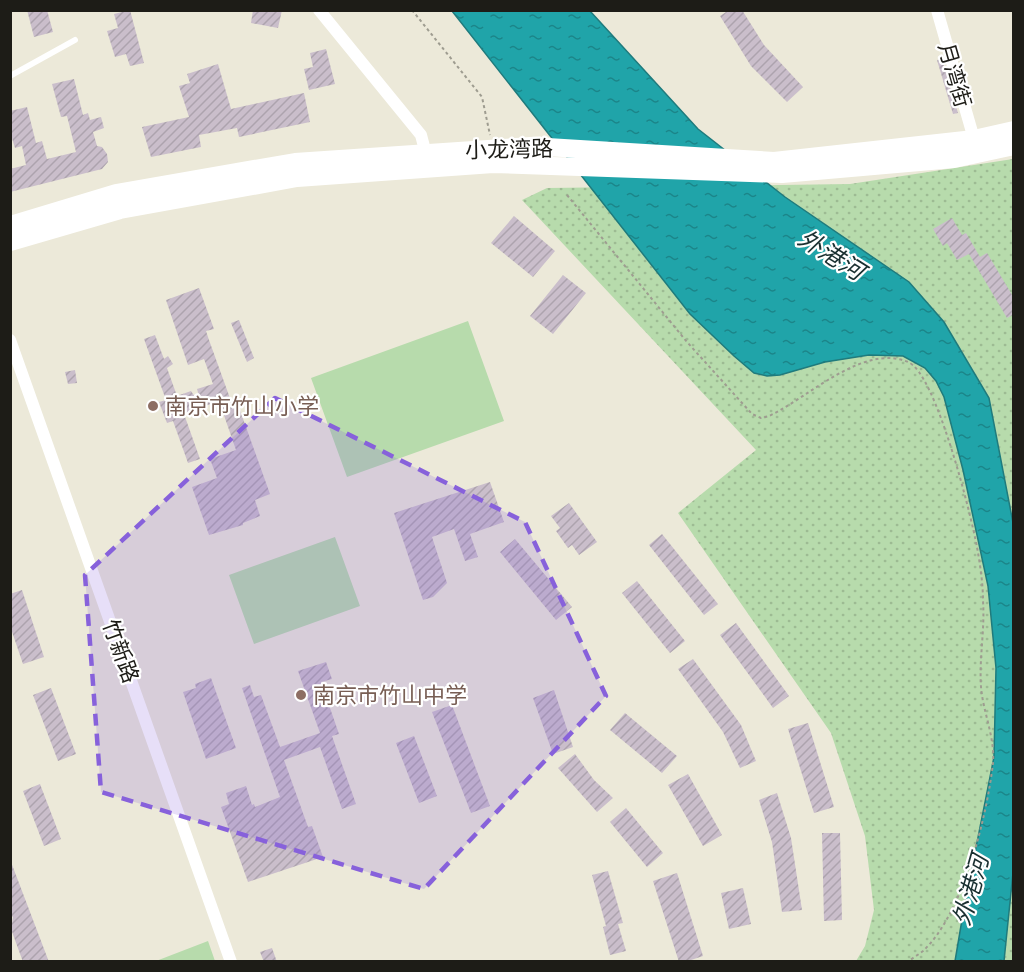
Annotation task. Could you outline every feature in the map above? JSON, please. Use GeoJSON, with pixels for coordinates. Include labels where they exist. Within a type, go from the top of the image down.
{"type":"FeatureCollection","features":[{"type":"Feature","properties":{"kind":"main road","name":"小龙湾路"},"geometry":{"type":"LineString","coordinates":[[778,167],[974,139],[1014,130]]}},
{"type":"Feature","properties":{"kind":"main road","name":"小龙湾路"},"geometry":{"type":"LineString","coordinates":[[10,243],[120,210],[297,178],[427,161],[493,156],[531,146],[778,167],[954,159],[1014,146]]}},
{"type":"Feature","properties":{"kind":"main road","name":"小龙湾路"},"geometry":{"type":"LineString","coordinates":[[10,225],[116,193],[284,164],[427,161]]}},
{"type":"Feature","properties":{"kind":"street"},"geometry":{"type":"LineString","coordinates":[[319,10],[421,135],[427,161]]}},
{"type":"Feature","properties":{"kind":"street","name":"月湾街"},"geometry":{"type":"LineString","coordinates":[[937,10],[974,139]]}},
{"type":"Feature","properties":{"kind":"street","name":"竹新路"},"geometry":{"type":"LineString","coordinates":[[10,340],[231,962]]}},
{"type":"Feature","properties":{"kind":"lane"},"geometry":{"type":"LineString","coordinates":[[10,76],[75,40]]}},
{"type":"Feature","properties":{"kind":"path"},"geometry":{"type":"LineString","coordinates":[[412,10],[482,96],[493,156]]}},
{"type":"Feature","properties":{"kind":"path"},"geometry":{"type":"LineString","coordinates":[[567,195],[687,342],[752,414],[761,418],[769,416],[846,370],[862,363],[882,359],[909,362],[917,368],[931,392],[955,462],[977,548],[984,600],[980,656],[981,690],[993,759],[979,834],[967,876],[952,910],[933,940],[908,962]]}},
{"type":"Feature","properties":{"kind":"highlighted area"},"geometry":{"type":"Polygon","coordinates":[[[275,398],[525,522],[606,696],[424,889],[101,792],[85,575],[275,398]]]}},
{"type":"Feature","properties":{"kind":"green space"},"geometry":{"type":"Polygon","coordinates":[[[1013,159],[1013,961],[856,961],[865,946],[874,910],[865,836],[831,733],[678,513],[756,450],[522,200],[547,188],[850,184],[1013,159]]]}},
{"type":"Feature","properties":{"kind":"green space"},"geometry":{"type":"Polygon","coordinates":[[[468,321],[504,421],[347,477],[311,378],[468,321]]]}},
{"type":"Feature","properties":{"kind":"green space"},"geometry":{"type":"Polygon","coordinates":[[[335,537],[360,606],[254,644],[229,575],[335,537]]]}},
{"type":"Feature","properties":{"kind":"green space"},"geometry":{"type":"Polygon","coordinates":[[[208,941],[215,961],[156,961],[208,941]]]}},
{"type":"Feature","properties":{"kind":"water","name":"外港河"},"geometry":{"type":"Polygon","coordinates":[[[452,11],[590,11],[698,129],[785,197],[909,282],[944,322],[989,398],[1014,528],[1014,863],[1004,961],[955,961],[994,757],[996,668],[988,586],[963,470],[944,397],[936,381],[925,368],[903,356],[869,355],[825,362],[780,375],[767,376],[754,373],[690,314],[452,11]]]}},
{"type":"Feature","properties":{"kind":"building"},"geometry":{"type":"Polygon","coordinates":[[[27,10],[47,10],[53,32],[34,37],[27,10]]]}},
{"type":"Feature","properties":{"kind":"building"},"geometry":{"type":"Polygon","coordinates":[[[130,10],[144,63],[130,66],[126,54],[115,57],[107,31],[118,28],[114,14],[130,10]]]}},
{"type":"Feature","properties":{"kind":"building"},"geometry":{"type":"Polygon","coordinates":[[[253,10],[282,10],[278,28],[251,23],[253,10]]]}},
{"type":"Feature","properties":{"kind":"building"},"geometry":{"type":"Polygon","coordinates":[[[729,10],[742,10],[764,45],[803,87],[787,102],[751,66],[720,16],[729,10]]]}},
{"type":"Feature","properties":{"kind":"building"},"geometry":{"type":"Polygon","coordinates":[[[326,49],[335,84],[309,90],[304,69],[313,67],[310,53],[326,49]]]}},
{"type":"Feature","properties":{"kind":"building"},"geometry":{"type":"Polygon","coordinates":[[[942,59],[958,113],[953,114],[937,60],[942,59]]]}},
{"type":"Feature","properties":{"kind":"building"},"geometry":{"type":"Polygon","coordinates":[[[218,64],[231,109],[304,93],[310,122],[239,137],[237,128],[199,135],[201,147],[151,157],[142,127],[189,117],[179,86],[190,83],[187,74],[218,64]]]}},
{"type":"Feature","properties":{"kind":"building"},"geometry":{"type":"Polygon","coordinates":[[[74,79],[83,115],[88,113],[90,120],[101,117],[104,128],[93,132],[97,146],[102,147],[107,154],[108,162],[102,169],[10,192],[10,169],[26,165],[22,146],[15,148],[10,132],[10,111],[27,107],[36,143],[42,141],[47,159],[76,152],[67,116],[61,117],[52,84],[74,79]]]}},
{"type":"Feature","properties":{"kind":"building"},"geometry":{"type":"Polygon","coordinates":[[[514,216],[555,251],[533,277],[491,243],[514,216]]]}},
{"type":"Feature","properties":{"kind":"building"},"geometry":{"type":"Polygon","coordinates":[[[952,218],[962,235],[966,233],[980,257],[987,253],[1014,298],[1014,314],[1007,318],[969,254],[957,260],[947,243],[943,246],[933,229],[952,218]]]}},
{"type":"Feature","properties":{"kind":"building"},"geometry":{"type":"Polygon","coordinates":[[[563,275],[586,293],[553,334],[530,316],[563,275]]]}},
{"type":"Feature","properties":{"kind":"building"},"geometry":{"type":"Polygon","coordinates":[[[199,288],[214,329],[206,331],[209,340],[231,401],[236,399],[270,494],[255,500],[260,516],[243,525],[209,535],[192,487],[217,478],[210,459],[236,450],[219,401],[184,414],[200,459],[188,463],[173,421],[167,423],[159,402],[166,400],[144,339],[155,335],[164,359],[168,356],[173,364],[167,368],[177,396],[191,391],[197,400],[200,399],[197,389],[213,384],[204,359],[188,365],[166,300],[199,288]]]}},
{"type":"Feature","properties":{"kind":"building"},"geometry":{"type":"Polygon","coordinates":[[[239,320],[254,358],[247,362],[231,323],[239,320]]]}},
{"type":"Feature","properties":{"kind":"building"},"geometry":{"type":"Polygon","coordinates":[[[75,370],[77,383],[68,384],[65,372],[75,370]]]}},
{"type":"Feature","properties":{"kind":"building"},"geometry":{"type":"Polygon","coordinates":[[[490,482],[504,522],[470,534],[478,557],[465,561],[454,529],[432,537],[447,583],[433,597],[423,600],[394,513],[490,482]]]}},
{"type":"Feature","properties":{"kind":"building"},"geometry":{"type":"Polygon","coordinates":[[[569,503],[597,542],[579,555],[572,545],[568,548],[556,531],[560,528],[551,516],[569,503]]]}},
{"type":"Feature","properties":{"kind":"building"},"geometry":{"type":"Polygon","coordinates":[[[662,534],[718,604],[704,615],[649,545],[662,534]]]}},
{"type":"Feature","properties":{"kind":"building"},"geometry":{"type":"Polygon","coordinates":[[[515,539],[572,607],[556,620],[500,552],[515,539]]]}},
{"type":"Feature","properties":{"kind":"building"},"geometry":{"type":"Polygon","coordinates":[[[637,581],[685,641],[670,653],[622,593],[637,581]]]}},
{"type":"Feature","properties":{"kind":"building"},"geometry":{"type":"Polygon","coordinates":[[[22,590],[44,657],[23,664],[10,626],[10,594],[22,590]]]}},
{"type":"Feature","properties":{"kind":"building"},"geometry":{"type":"Polygon","coordinates":[[[736,623],[789,696],[773,708],[720,635],[736,623]]]}},
{"type":"Feature","properties":{"kind":"building"},"geometry":{"type":"Polygon","coordinates":[[[693,659],[741,725],[756,761],[740,768],[723,732],[678,669],[693,659]]]}},
{"type":"Feature","properties":{"kind":"building"},"geometry":{"type":"Polygon","coordinates":[[[326,662],[332,679],[321,682],[339,734],[332,736],[356,804],[342,809],[320,747],[284,760],[308,827],[312,826],[323,857],[248,882],[221,807],[229,804],[226,793],[246,786],[252,805],[254,804],[255,807],[280,797],[242,688],[250,685],[254,697],[261,695],[280,747],[320,733],[298,671],[326,662]]]}},
{"type":"Feature","properties":{"kind":"building"},"geometry":{"type":"Polygon","coordinates":[[[211,678],[236,748],[206,759],[183,692],[196,688],[195,684],[211,678]]]}},
{"type":"Feature","properties":{"kind":"building"},"geometry":{"type":"Polygon","coordinates":[[[51,688],[76,754],[58,761],[33,695],[51,688]]]}},
{"type":"Feature","properties":{"kind":"building"},"geometry":{"type":"Polygon","coordinates":[[[554,690],[573,747],[553,754],[533,698],[554,690]]]}},
{"type":"Feature","properties":{"kind":"building"},"geometry":{"type":"Polygon","coordinates":[[[452,705],[490,806],[471,813],[432,712],[452,705]]]}},
{"type":"Feature","properties":{"kind":"building"},"geometry":{"type":"Polygon","coordinates":[[[625,713],[677,756],[662,773],[610,730],[625,713]]]}},
{"type":"Feature","properties":{"kind":"building"},"geometry":{"type":"Polygon","coordinates":[[[808,723],[834,807],[814,813],[788,729],[808,723]]]}},
{"type":"Feature","properties":{"kind":"building"},"geometry":{"type":"Polygon","coordinates":[[[414,736],[437,796],[419,803],[396,743],[414,736]]]}},
{"type":"Feature","properties":{"kind":"building"},"geometry":{"type":"Polygon","coordinates":[[[575,754],[594,780],[613,798],[597,812],[558,768],[575,754]]]}},
{"type":"Feature","properties":{"kind":"building"},"geometry":{"type":"Polygon","coordinates":[[[688,774],[722,835],[703,846],[668,785],[688,774]]]}},
{"type":"Feature","properties":{"kind":"building"},"geometry":{"type":"Polygon","coordinates":[[[40,784],[61,839],[44,846],[23,791],[40,784]]]}},
{"type":"Feature","properties":{"kind":"building"},"geometry":{"type":"Polygon","coordinates":[[[777,793],[791,838],[802,910],[782,912],[772,842],[759,800],[777,793]]]}},
{"type":"Feature","properties":{"kind":"building"},"geometry":{"type":"Polygon","coordinates":[[[626,808],[663,853],[647,867],[610,822],[626,808]]]}},
{"type":"Feature","properties":{"kind":"building"},"geometry":{"type":"Polygon","coordinates":[[[822,833],[840,833],[842,920],[824,921],[822,833]]]}},
{"type":"Feature","properties":{"kind":"building"},"geometry":{"type":"Polygon","coordinates":[[[10,862],[49,962],[23,962],[11,929],[13,917],[10,915],[10,862]]]}},
{"type":"Feature","properties":{"kind":"building"},"geometry":{"type":"Polygon","coordinates":[[[608,871],[623,923],[618,924],[626,951],[610,955],[603,927],[606,926],[592,875],[608,871]]]}},
{"type":"Feature","properties":{"kind":"building"},"geometry":{"type":"Polygon","coordinates":[[[677,873],[703,956],[685,962],[679,962],[653,881],[677,873]]]}},
{"type":"Feature","properties":{"kind":"building"},"geometry":{"type":"Polygon","coordinates":[[[743,888],[751,924],[729,929],[721,893],[743,888]]]}},
{"type":"Feature","properties":{"kind":"building"},"geometry":{"type":"Polygon","coordinates":[[[272,948],[277,962],[264,962],[260,952],[272,948]]]}},
{"type":"Feature","properties":{"kind":"place","name":"南京市竹山小学"},"geometry":{"type":"Point","coordinates":[153,406]}},
{"type":"Feature","properties":{"kind":"place","name":"南京市竹山中学"},"geometry":{"type":"Point","coordinates":[301,695]}}]}
